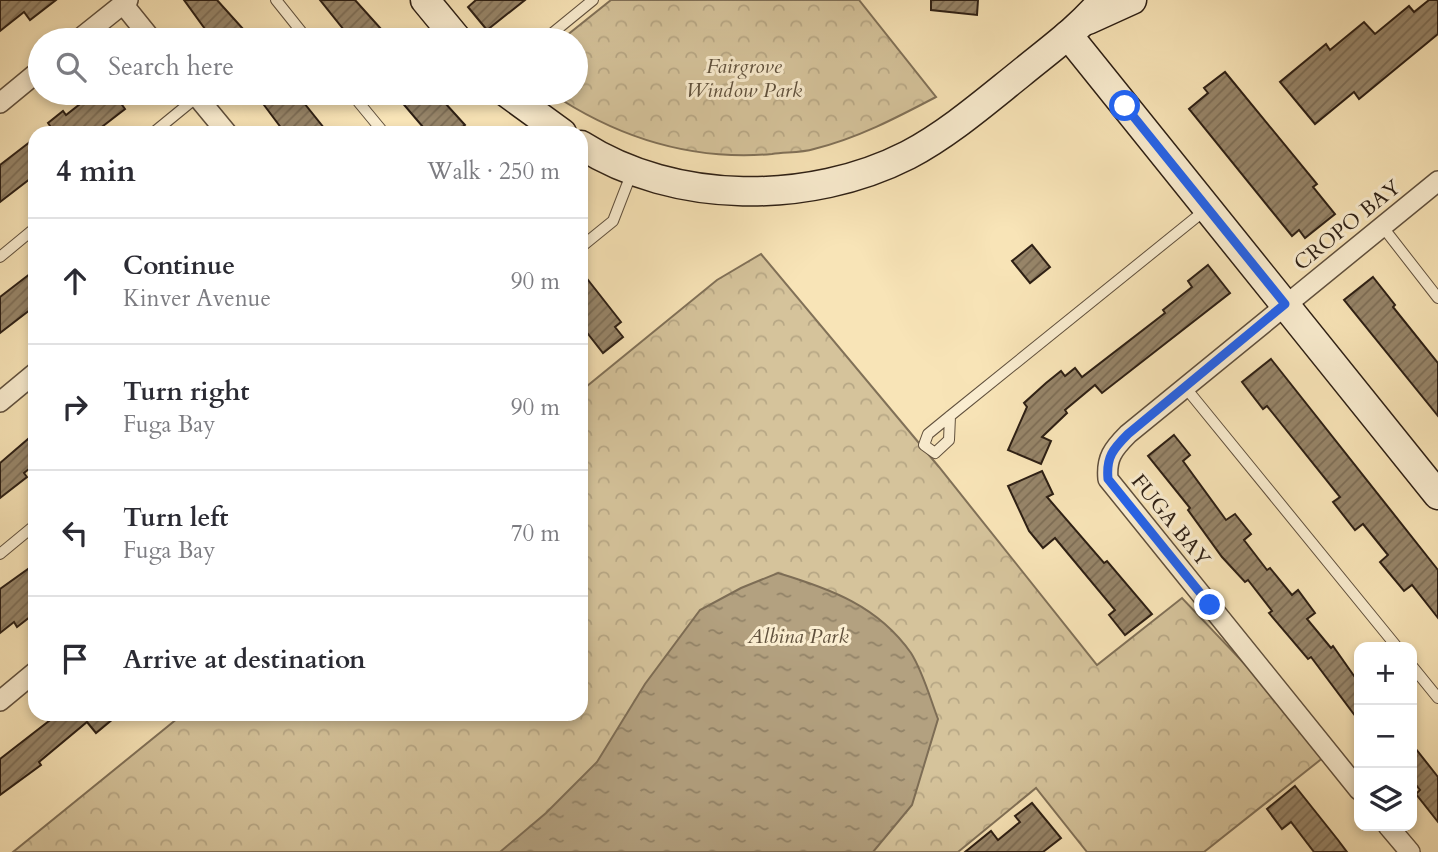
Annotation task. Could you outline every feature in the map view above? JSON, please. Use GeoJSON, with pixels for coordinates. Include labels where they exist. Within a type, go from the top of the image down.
{"type":"FeatureCollection","features":[{"type":"Feature","properties":{"kind":"street"},"geometry":{"type":"LineString","coordinates":[[425,0],[448,28]]}},
{"type":"Feature","properties":{"kind":"street"},"geometry":{"type":"LineString","coordinates":[[588,149],[632,172],[716,189],[795,188],[849,178],[909,154],[972,113],[1086,19],[1132,0]]}},
{"type":"Feature","properties":{"kind":"street"},"geometry":{"type":"LineString","coordinates":[[93,28],[126,2],[144,28]]}},
{"type":"Feature","properties":{"kind":"street"},"geometry":{"type":"LineString","coordinates":[[1086,19],[1208,208],[1438,495]]}},
{"type":"Feature","properties":{"kind":"street"},"geometry":{"type":"LineString","coordinates":[[0,103],[28,81]]}},
{"type":"Feature","properties":{"kind":"street"},"geometry":{"type":"LineString","coordinates":[[204,105],[221,126]]}},
{"type":"Feature","properties":{"kind":"street"},"geometry":{"type":"LineString","coordinates":[[524,105],[552,126]]}},
{"type":"Feature","properties":{"kind":"street","name":"CROPO BAY"},"geometry":{"type":"LineString","coordinates":[[1285,304],[1438,181]]}},
{"type":"Feature","properties":{"kind":"street","name":"FUGA BAY"},"geometry":{"type":"LineString","coordinates":[[1285,304],[1113,450],[1107,462],[1108,479],[1354,784]]}},
{"type":"Feature","properties":{"kind":"street"},"geometry":{"type":"LineString","coordinates":[[0,402],[28,379]]}},
{"type":"Feature","properties":{"kind":"street"},"geometry":{"type":"LineString","coordinates":[[0,701],[28,678]]}},
{"type":"Feature","properties":{"kind":"street"},"geometry":{"type":"LineString","coordinates":[[1392,831],[1409,852]]}},
{"type":"Feature","properties":{"kind":"lane"},"geometry":{"type":"LineString","coordinates":[[276,0],[299,28]]}},
{"type":"Feature","properties":{"kind":"lane"},"geometry":{"type":"LineString","coordinates":[[559,28],[593,0]]}},
{"type":"Feature","properties":{"kind":"lane"},"geometry":{"type":"LineString","coordinates":[[161,126],[185,105]]}},
{"type":"Feature","properties":{"kind":"lane"},"geometry":{"type":"LineString","coordinates":[[361,105],[378,126]]}},
{"type":"Feature","properties":{"kind":"lane"},"geometry":{"type":"LineString","coordinates":[[588,241],[613,221],[632,172]]}},
{"type":"Feature","properties":{"kind":"lane"},"geometry":{"type":"LineString","coordinates":[[950,416],[1208,208]]}},
{"type":"Feature","properties":{"kind":"lane"},"geometry":{"type":"LineString","coordinates":[[1382,226],[1438,298]]}},
{"type":"Feature","properties":{"kind":"lane"},"geometry":{"type":"LineString","coordinates":[[0,257],[28,234]]}},
{"type":"Feature","properties":{"kind":"lane"},"geometry":{"type":"LineString","coordinates":[[1185,387],[1393,642]]}},
{"type":"Feature","properties":{"kind":"lane"},"geometry":{"type":"LineString","coordinates":[[0,554],[28,531]]}},
{"type":"Feature","properties":{"kind":"lane"},"geometry":{"type":"LineString","coordinates":[[1417,672],[1438,698]]}},
{"type":"Feature","properties":{"kind":"green space","name":"Fairgrove Window Park"},"geometry":{"type":"Polygon","coordinates":[[[611,0],[859,0],[936,97],[861,133],[804,151],[742,155],[684,150],[629,134],[570,105],[588,105],[588,28],[576,28],[611,0]]]}},
{"type":"Feature","properties":{"kind":"green space","name":"Albina Park"},"geometry":{"type":"Polygon","coordinates":[[[761,254],[939,467],[1097,665],[1182,598],[1329,753],[1204,852],[1087,852],[1036,788],[958,852],[13,852],[174,721],[588,721],[588,385],[717,280],[761,254]]]}},
{"type":"Feature","properties":{"kind":"water"},"geometry":{"type":"Polygon","coordinates":[[[778,573],[852,601],[884,623],[915,660],[938,719],[912,805],[873,852],[500,852],[546,813],[597,762],[645,684],[700,610],[741,588],[778,573]]]}},
{"type":"Feature","properties":{"kind":"building"},"geometry":{"type":"Polygon","coordinates":[[[0,0],[56,0],[30,20],[24,12],[0,31],[0,0]]]}},
{"type":"Feature","properties":{"kind":"building"},"geometry":{"type":"Polygon","coordinates":[[[184,0],[217,0],[242,28],[204,28],[184,0]]]}},
{"type":"Feature","properties":{"kind":"building"},"geometry":{"type":"Polygon","coordinates":[[[320,0],[355,0],[380,28],[342,28],[320,0]]]}},
{"type":"Feature","properties":{"kind":"building"},"geometry":{"type":"Polygon","coordinates":[[[476,0],[525,0],[490,28],[485,28],[468,7],[476,0]]]}},
{"type":"Feature","properties":{"kind":"building"},"geometry":{"type":"Polygon","coordinates":[[[931,0],[978,0],[977,15],[931,10],[931,0]]]}},
{"type":"Feature","properties":{"kind":"building"},"geometry":{"type":"Polygon","coordinates":[[[1429,0],[1438,0],[1438,34],[1359,99],[1354,92],[1315,124],[1280,82],[1326,44],[1330,50],[1364,22],[1375,34],[1409,6],[1414,12],[1429,0]]]}},
{"type":"Feature","properties":{"kind":"building"},"geometry":{"type":"Polygon","coordinates":[[[1225,72],[1317,184],[1313,187],[1335,214],[1305,238],[1299,230],[1292,236],[1189,109],[1208,93],[1204,88],[1225,72]]]}},
{"type":"Feature","properties":{"kind":"building"},"geometry":{"type":"Polygon","coordinates":[[[79,105],[122,105],[125,109],[103,126],[50,126],[48,123],[63,111],[66,115],[79,105]]]}},
{"type":"Feature","properties":{"kind":"building"},"geometry":{"type":"Polygon","coordinates":[[[264,105],[306,105],[322,126],[280,126],[264,105]]]}},
{"type":"Feature","properties":{"kind":"building"},"geometry":{"type":"Polygon","coordinates":[[[404,105],[447,105],[465,125],[464,126],[422,126],[404,105]]]}},
{"type":"Feature","properties":{"kind":"building"},"geometry":{"type":"Polygon","coordinates":[[[28,143],[28,180],[0,202],[0,165],[28,143]]]}},
{"type":"Feature","properties":{"kind":"building"},"geometry":{"type":"Polygon","coordinates":[[[1032,245],[1050,267],[1030,283],[1012,261],[1032,245]]]}},
{"type":"Feature","properties":{"kind":"building"},"geometry":{"type":"Polygon","coordinates":[[[1208,265],[1230,293],[1102,393],[1095,385],[1065,410],[1067,413],[1042,437],[1051,441],[1041,464],[1008,450],[1027,407],[1024,403],[1061,371],[1065,376],[1075,368],[1082,377],[1165,313],[1163,310],[1192,287],[1188,281],[1208,265]]]}},
{"type":"Feature","properties":{"kind":"building"},"geometry":{"type":"Polygon","coordinates":[[[28,275],[28,311],[0,333],[0,297],[28,275]]]}},
{"type":"Feature","properties":{"kind":"building"},"geometry":{"type":"Polygon","coordinates":[[[1373,277],[1395,305],[1393,307],[1438,363],[1438,416],[1344,300],[1373,277]]]}},
{"type":"Feature","properties":{"kind":"building"},"geometry":{"type":"Polygon","coordinates":[[[588,280],[621,322],[615,327],[623,337],[603,353],[588,334],[588,280]]]}},
{"type":"Feature","properties":{"kind":"building"},"geometry":{"type":"Polygon","coordinates":[[[1271,359],[1438,570],[1438,618],[1412,585],[1404,591],[1380,562],[1388,555],[1363,524],[1355,530],[1333,502],[1340,497],[1267,406],[1263,409],[1242,382],[1271,359]]]}},
{"type":"Feature","properties":{"kind":"building"},"geometry":{"type":"Polygon","coordinates":[[[1174,435],[1190,455],[1183,461],[1226,520],[1235,514],[1251,534],[1244,540],[1267,570],[1270,568],[1292,595],[1298,590],[1315,613],[1307,619],[1331,648],[1333,646],[1354,676],[1354,714],[1311,657],[1308,659],[1269,613],[1272,611],[1248,580],[1245,582],[1222,557],[1188,510],[1190,508],[1148,456],[1174,435]]]}},
{"type":"Feature","properties":{"kind":"building"},"geometry":{"type":"Polygon","coordinates":[[[28,439],[28,470],[24,473],[27,477],[0,498],[0,463],[28,439]]]}},
{"type":"Feature","properties":{"kind":"building"},"geometry":{"type":"Polygon","coordinates":[[[1042,471],[1053,494],[1047,497],[1152,614],[1125,635],[1109,615],[1115,610],[1055,538],[1043,548],[1029,531],[1008,486],[1042,471]]]}},
{"type":"Feature","properties":{"kind":"building"},"geometry":{"type":"Polygon","coordinates":[[[28,569],[28,618],[17,627],[14,622],[0,633],[0,589],[28,569]]]}},
{"type":"Feature","properties":{"kind":"building"},"geometry":{"type":"Polygon","coordinates":[[[49,721],[111,721],[96,733],[87,722],[39,762],[41,765],[0,795],[0,759],[49,721]]]}},
{"type":"Feature","properties":{"kind":"building"},"geometry":{"type":"Polygon","coordinates":[[[1417,750],[1438,777],[1438,822],[1417,795],[1420,790],[1417,786],[1417,750]]]}},
{"type":"Feature","properties":{"kind":"building"},"geometry":{"type":"Polygon","coordinates":[[[1295,786],[1347,852],[1314,852],[1291,822],[1282,829],[1267,809],[1295,786]]]}},
{"type":"Feature","properties":{"kind":"building"},"geometry":{"type":"Polygon","coordinates":[[[1032,803],[1061,838],[1043,852],[965,852],[991,831],[998,840],[1020,822],[1015,816],[1032,803]]]}},
{"type":"Feature","properties":{"kind":"route"},"geometry":{"type":"LineString","coordinates":[[1125,106],[1285,304],[1128,434],[1113,450],[1107,462],[1108,479],[1210,605]]}}]}
